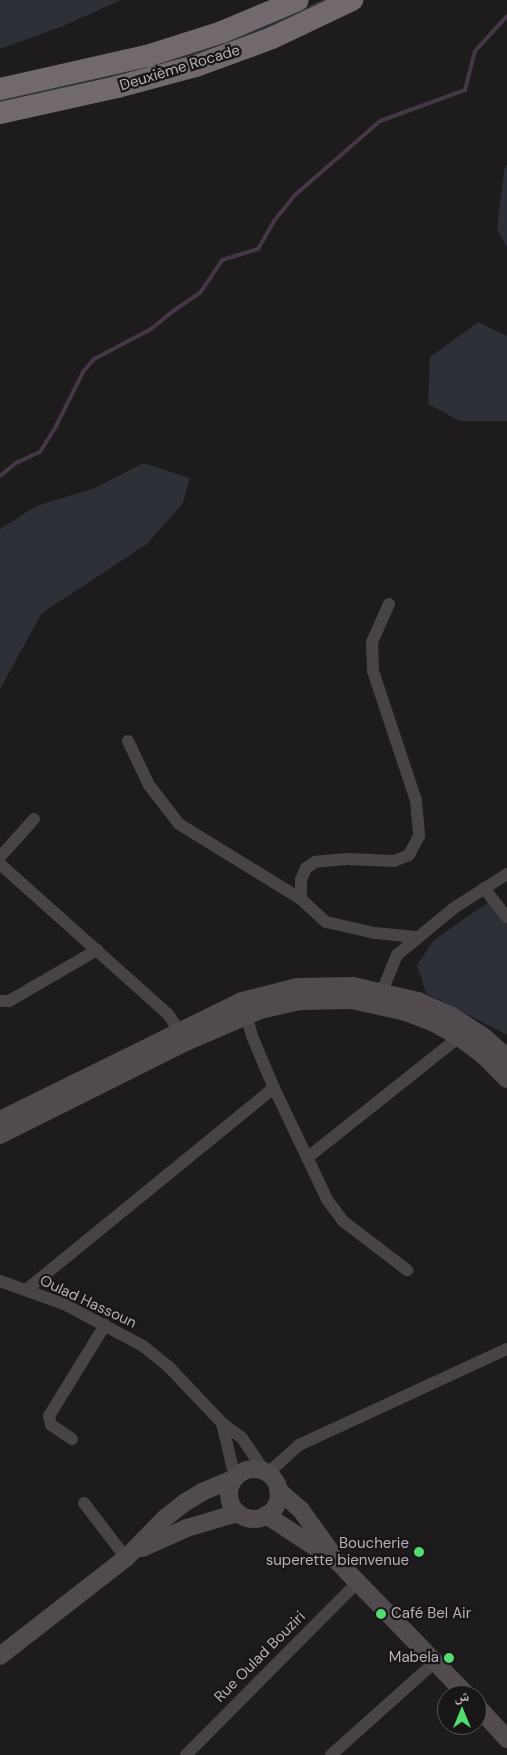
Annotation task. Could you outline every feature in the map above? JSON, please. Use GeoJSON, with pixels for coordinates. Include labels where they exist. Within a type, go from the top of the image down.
{"type":"FeatureCollection","features":[{"type":"Feature","properties":{"kind":"highway","name":"Deuxième Rocade"},"geometry":{"type":"LineString","coordinates":[[0,89],[147,56],[222,32],[298,0]]}},
{"type":"Feature","properties":{"kind":"highway","name":"Deuxième Rocade"},"geometry":{"type":"LineString","coordinates":[[0,113],[117,88],[196,66],[272,38],[352,0]]}},
{"type":"Feature","properties":{"kind":"main road"},"geometry":{"type":"LineString","coordinates":[[0,1120],[65,1094],[244,1008],[298,987],[353,986],[380,997],[406,1012],[434,1023],[459,1037],[484,1056],[507,1079]]}},
{"type":"Feature","properties":{"kind":"main road"},"geometry":{"type":"LineString","coordinates":[[380,997],[418,1001],[452,1016],[484,1037],[507,1058]]}},
{"type":"Feature","properties":{"kind":"main road"},"geometry":{"type":"LineString","coordinates":[[0,1135],[65,1094]]}},
{"type":"Feature","properties":{"kind":"main road"},"geometry":{"type":"LineString","coordinates":[[0,1656],[130,1554],[165,1518],[184,1503],[202,1492],[235,1478],[248,1470],[267,1472],[278,1490],[308,1518],[338,1562],[457,1685]]}},
{"type":"Feature","properties":{"kind":"main road"},"geometry":{"type":"LineString","coordinates":[[235,1478],[231,1484],[229,1499],[237,1513]]}},
{"type":"Feature","properties":{"kind":"main road"},"geometry":{"type":"LineString","coordinates":[[130,1554],[187,1528],[237,1513],[251,1518],[266,1515],[276,1504],[278,1490]]}},
{"type":"Feature","properties":{"kind":"main road"},"geometry":{"type":"LineString","coordinates":[[266,1515],[338,1562]]}},
{"type":"Feature","properties":{"kind":"main road"},"geometry":{"type":"LineString","coordinates":[[487,1717],[507,1739]]}},
{"type":"Feature","properties":{"kind":"street"},"geometry":{"type":"LineString","coordinates":[[301,899],[301,880],[306,868],[314,862],[347,859],[394,861],[409,855],[419,836],[416,800],[374,671],[372,642],[389,604]]}},
{"type":"Feature","properties":{"kind":"street"},"geometry":{"type":"LineString","coordinates":[[128,740],[150,786],[179,824],[301,899],[326,922],[375,933],[416,937]]}},
{"type":"Feature","properties":{"kind":"street"},"geometry":{"type":"LineString","coordinates":[[0,857],[34,819]]}},
{"type":"Feature","properties":{"kind":"street"},"geometry":{"type":"LineString","coordinates":[[0,864],[168,1014],[183,1036]]}},
{"type":"Feature","properties":{"kind":"street"},"geometry":{"type":"LineString","coordinates":[[380,997],[397,955],[416,937],[454,908],[507,874]]}},
{"type":"Feature","properties":{"kind":"street"},"geometry":{"type":"LineString","coordinates":[[484,888],[507,917]]}},
{"type":"Feature","properties":{"kind":"street"},"geometry":{"type":"LineString","coordinates":[[0,1001],[9,1001],[97,950]]}},
{"type":"Feature","properties":{"kind":"street"},"geometry":{"type":"LineString","coordinates":[[244,1008],[274,1088],[328,1201],[343,1221],[407,1270]]}},
{"type":"Feature","properties":{"kind":"street"},"geometry":{"type":"LineString","coordinates":[[307,1158],[459,1037]]}},
{"type":"Feature","properties":{"kind":"street"},"geometry":{"type":"LineString","coordinates":[[26,1290],[274,1088]]}},
{"type":"Feature","properties":{"kind":"street","name":"Oulad Hassoun"},"geometry":{"type":"LineString","coordinates":[[0,1281],[64,1304],[142,1346],[158,1358],[222,1422],[242,1438],[267,1472]]}},
{"type":"Feature","properties":{"kind":"street"},"geometry":{"type":"LineString","coordinates":[[72,1439],[51,1425],[49,1416],[105,1325]]}},
{"type":"Feature","properties":{"kind":"street"},"geometry":{"type":"LineString","coordinates":[[267,1472],[299,1444],[507,1349]]}},
{"type":"Feature","properties":{"kind":"street"},"geometry":{"type":"LineString","coordinates":[[222,1422],[235,1478]]}},
{"type":"Feature","properties":{"kind":"street"},"geometry":{"type":"LineString","coordinates":[[84,1502],[130,1554]]}},
{"type":"Feature","properties":{"kind":"street","name":"Rue Oulad Bouziri"},"geometry":{"type":"LineString","coordinates":[[186,1755],[358,1582]]}},
{"type":"Feature","properties":{"kind":"street"},"geometry":{"type":"LineString","coordinates":[[331,1755],[434,1663]]}},
{"type":"Feature","properties":{"kind":"shaded area"},"geometry":{"type":"Polygon","coordinates":[[[0,0],[121,0],[63,26],[0,49],[0,0]]]}},
{"type":"Feature","properties":{"kind":"shaded area"},"geometry":{"type":"Polygon","coordinates":[[[322,0],[330,0],[285,22],[168,65],[0,103],[0,99],[226,41],[322,0]]]}},
{"type":"Feature","properties":{"kind":"shaded area"},"geometry":{"type":"Polygon","coordinates":[[[507,164],[507,248],[497,229],[504,170],[507,164]]]}},
{"type":"Feature","properties":{"kind":"shaded area"},"geometry":{"type":"Polygon","coordinates":[[[478,322],[507,336],[507,421],[460,421],[428,404],[430,357],[478,322]]]}},
{"type":"Feature","properties":{"kind":"shaded area"},"geometry":{"type":"Polygon","coordinates":[[[143,463],[190,478],[183,503],[147,544],[42,613],[0,689],[0,529],[36,506],[95,488],[143,463]]]}},
{"type":"Feature","properties":{"kind":"shaded area"},"geometry":{"type":"Polygon","coordinates":[[[490,901],[507,922],[507,1035],[426,993],[417,965],[434,940],[490,901]]]}},
{"type":"Feature","properties":{"kind":"waterway"},"geometry":{"type":"LineString","coordinates":[[0,476],[16,463],[40,452],[56,426],[83,372],[94,359],[151,329],[200,293],[222,260],[258,249],[274,221],[295,195],[380,121],[465,90],[475,51],[507,16]]}},
{"type":"Feature","properties":{"kind":"place","name":"Boucherie superette bienvenue"},"geometry":{"type":"Point","coordinates":[419,1552]}},
{"type":"Feature","properties":{"kind":"place","name":"Café Bel Air"},"geometry":{"type":"Point","coordinates":[381,1614]}},
{"type":"Feature","properties":{"kind":"place","name":"Mabela"},"geometry":{"type":"Point","coordinates":[449,1658]}}]}
